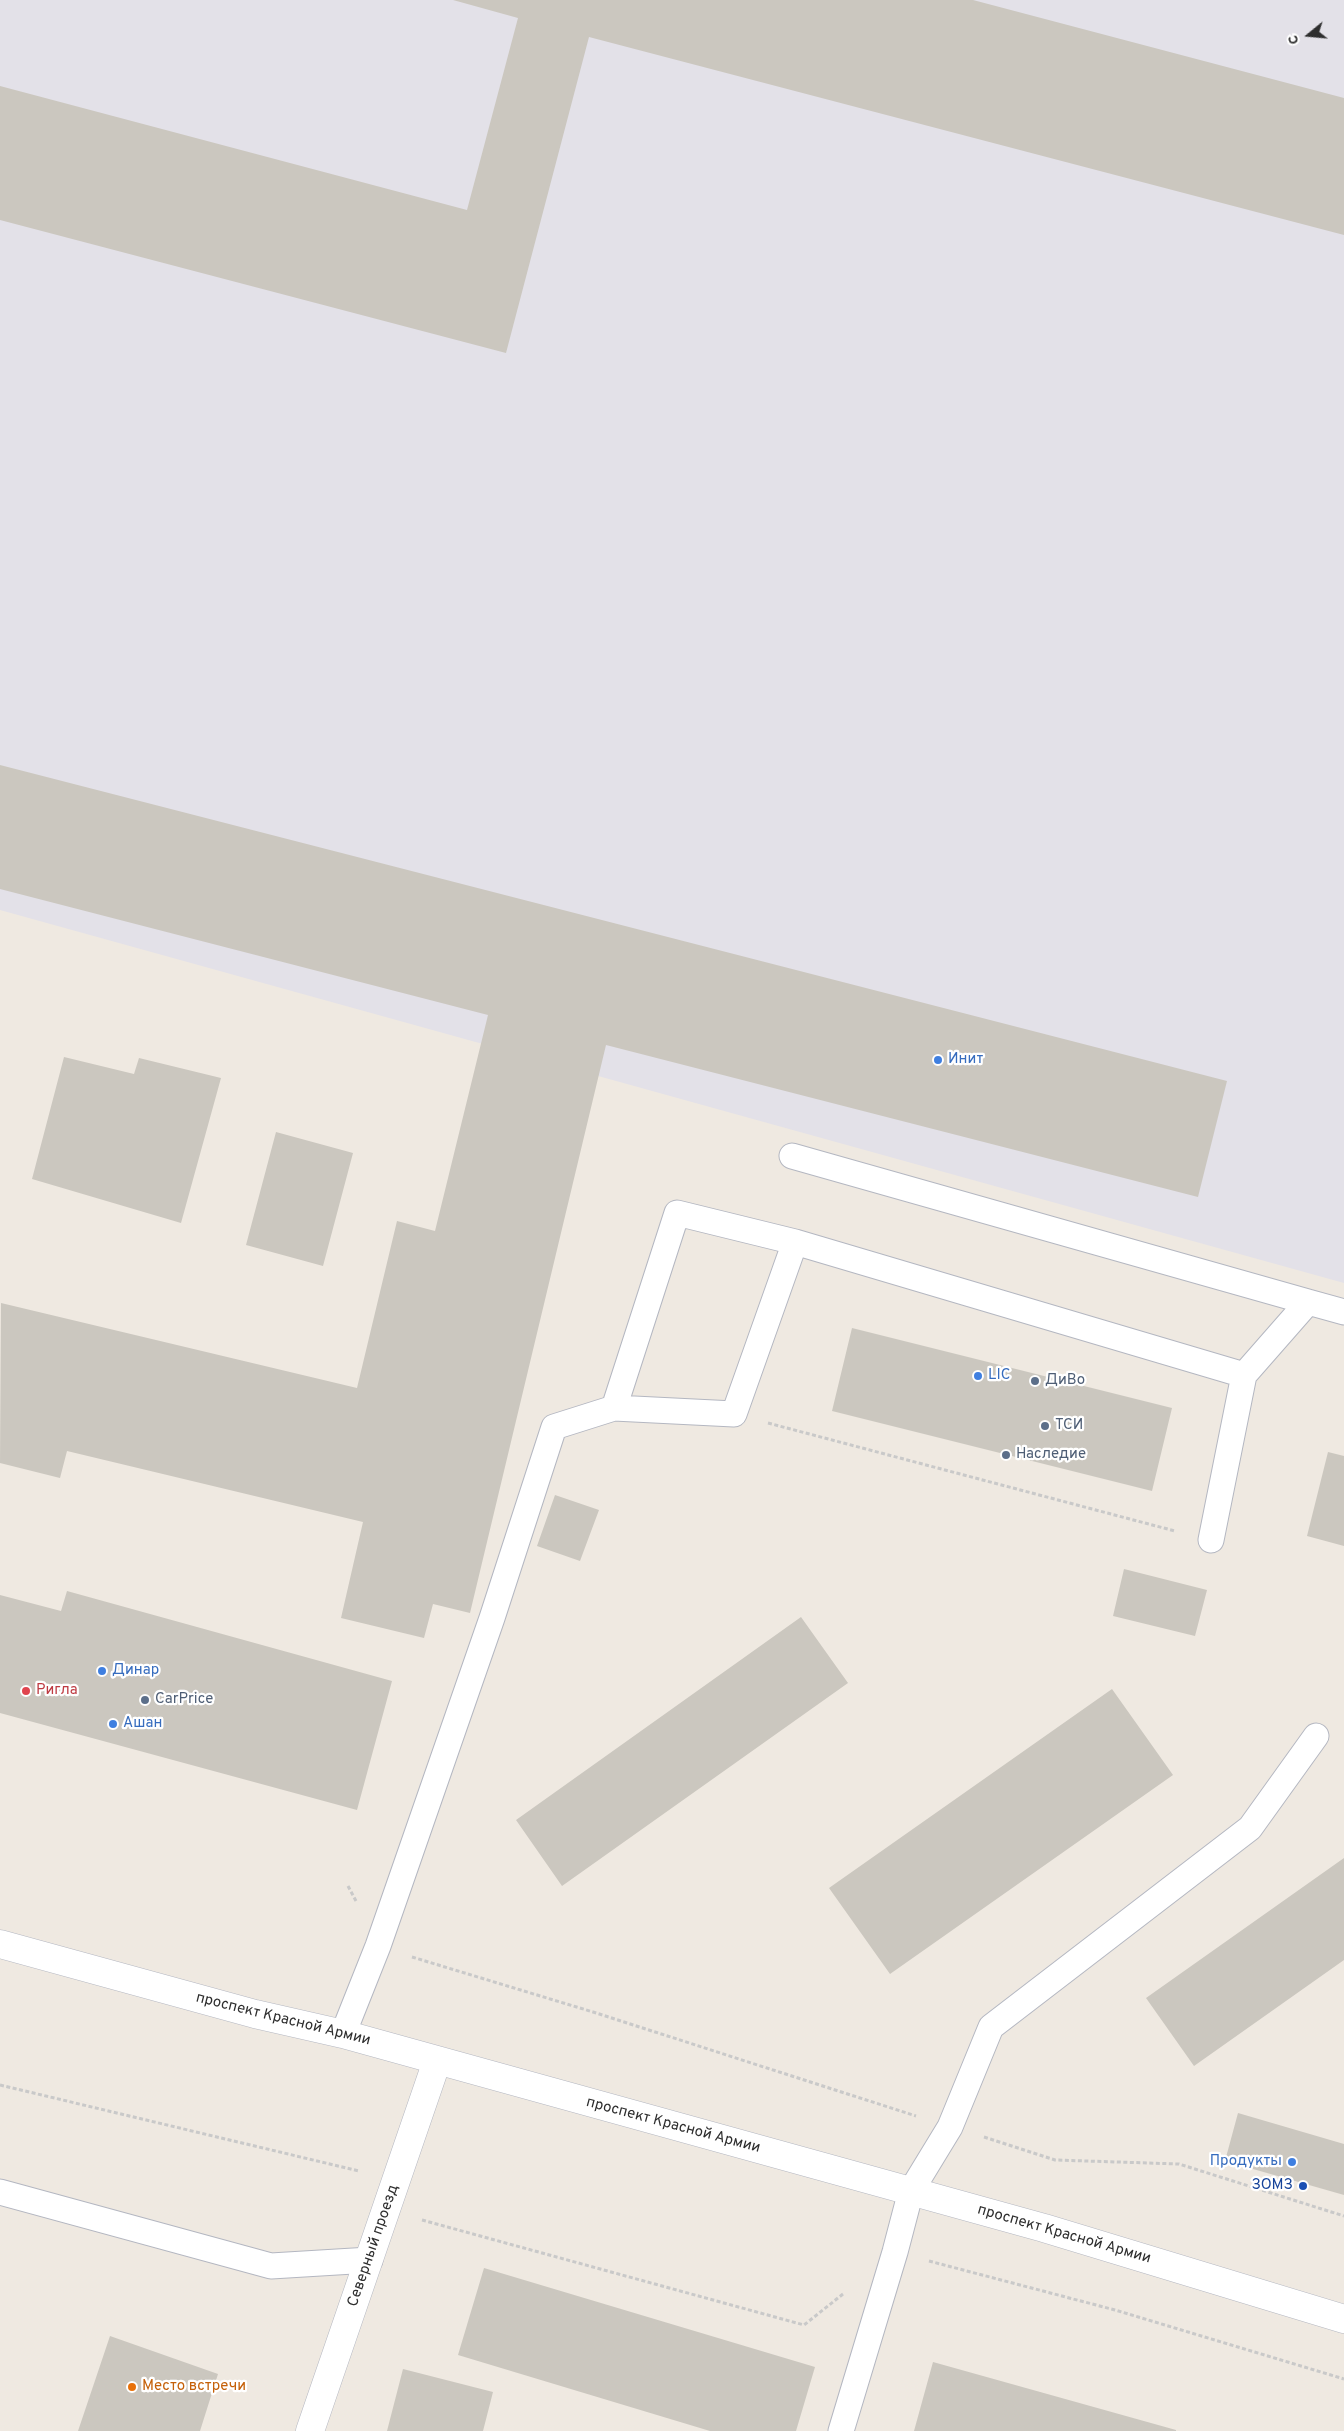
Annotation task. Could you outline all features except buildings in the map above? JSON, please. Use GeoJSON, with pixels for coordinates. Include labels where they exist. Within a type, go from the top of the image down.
{"type":"FeatureCollection","features":[{"type":"Feature","properties":{"kind":"main road","name":"проспект Красной Армии"},"geometry":{"type":"LineString","coordinates":[[0,1944],[255,2014],[343,2034],[911,2191],[1053,2231],[1344,2319]]}},
{"type":"Feature","properties":{"kind":"main road","name":"Северный проезд"},"geometry":{"type":"LineString","coordinates":[[310,2431],[437,2061]]}},
{"type":"Feature","properties":{"kind":"lane"},"geometry":{"type":"LineString","coordinates":[[792,1156],[1344,1312]]}},
{"type":"Feature","properties":{"kind":"lane"},"geometry":{"type":"LineString","coordinates":[[614,1408],[677,1213],[795,1242],[1244,1375]]}},
{"type":"Feature","properties":{"kind":"lane"},"geometry":{"type":"LineString","coordinates":[[343,2034],[378,1946],[492,1618],[554,1427],[614,1408],[734,1414],[795,1242]]}},
{"type":"Feature","properties":{"kind":"lane"},"geometry":{"type":"LineString","coordinates":[[1211,1540],[1244,1375],[1308,1302]]}},
{"type":"Feature","properties":{"kind":"lane"},"geometry":{"type":"LineString","coordinates":[[841,2431],[895,2252],[911,2191],[950,2127],[991,2027],[1250,1828],[1316,1736]]}},
{"type":"Feature","properties":{"kind":"lane"},"geometry":{"type":"LineString","coordinates":[[0,2192],[271,2266],[370,2260]]}},
{"type":"Feature","properties":{"kind":"path"},"geometry":{"type":"LineString","coordinates":[[734,1414],[1211,1540]]}},
{"type":"Feature","properties":{"kind":"path"},"geometry":{"type":"LineString","coordinates":[[348,1886],[378,1946],[592,2012],[1055,2160],[1179,2164],[1344,2216]]}},
{"type":"Feature","properties":{"kind":"path"},"geometry":{"type":"LineString","coordinates":[[0,2085],[368,2173]]}},
{"type":"Feature","properties":{"kind":"path"},"geometry":{"type":"LineString","coordinates":[[387,2210],[804,2325],[850,2289]]}},
{"type":"Feature","properties":{"kind":"path"},"geometry":{"type":"LineString","coordinates":[[895,2252],[1115,2310],[1344,2379]]}},
{"type":"Feature","properties":{"kind":"shaded area"},"geometry":{"type":"Polygon","coordinates":[[[0,0],[1344,0],[1344,1283],[0,910],[0,0]]]}},
{"type":"Feature","properties":{"kind":"place","name":"Инит"},"geometry":{"type":"Point","coordinates":[938,1060]}},
{"type":"Feature","properties":{"kind":"place","name":"LIC"},"geometry":{"type":"Point","coordinates":[978,1376]}},
{"type":"Feature","properties":{"kind":"place","name":"ДиВо"},"geometry":{"type":"Point","coordinates":[1035,1381]}},
{"type":"Feature","properties":{"kind":"place","name":"ТСИ"},"geometry":{"type":"Point","coordinates":[1045,1426]}},
{"type":"Feature","properties":{"kind":"place","name":"Наследие"},"geometry":{"type":"Point","coordinates":[1006,1455]}},
{"type":"Feature","properties":{"kind":"place","name":"Динар"},"geometry":{"type":"Point","coordinates":[102,1671]}},
{"type":"Feature","properties":{"kind":"place","name":"Ригла"},"geometry":{"type":"Point","coordinates":[26,1691]}},
{"type":"Feature","properties":{"kind":"place","name":"CarPrice"},"geometry":{"type":"Point","coordinates":[145,1700]}},
{"type":"Feature","properties":{"kind":"place","name":"Ашан"},"geometry":{"type":"Point","coordinates":[113,1724]}},
{"type":"Feature","properties":{"kind":"place","name":"Продукты"},"geometry":{"type":"Point","coordinates":[1292,2162]}},
{"type":"Feature","properties":{"kind":"place","name":"ЗОМЗ"},"geometry":{"type":"Point","coordinates":[1303,2186]}},
{"type":"Feature","properties":{"kind":"place","name":"Место встречи"},"geometry":{"type":"Point","coordinates":[132,2387]}}]}
